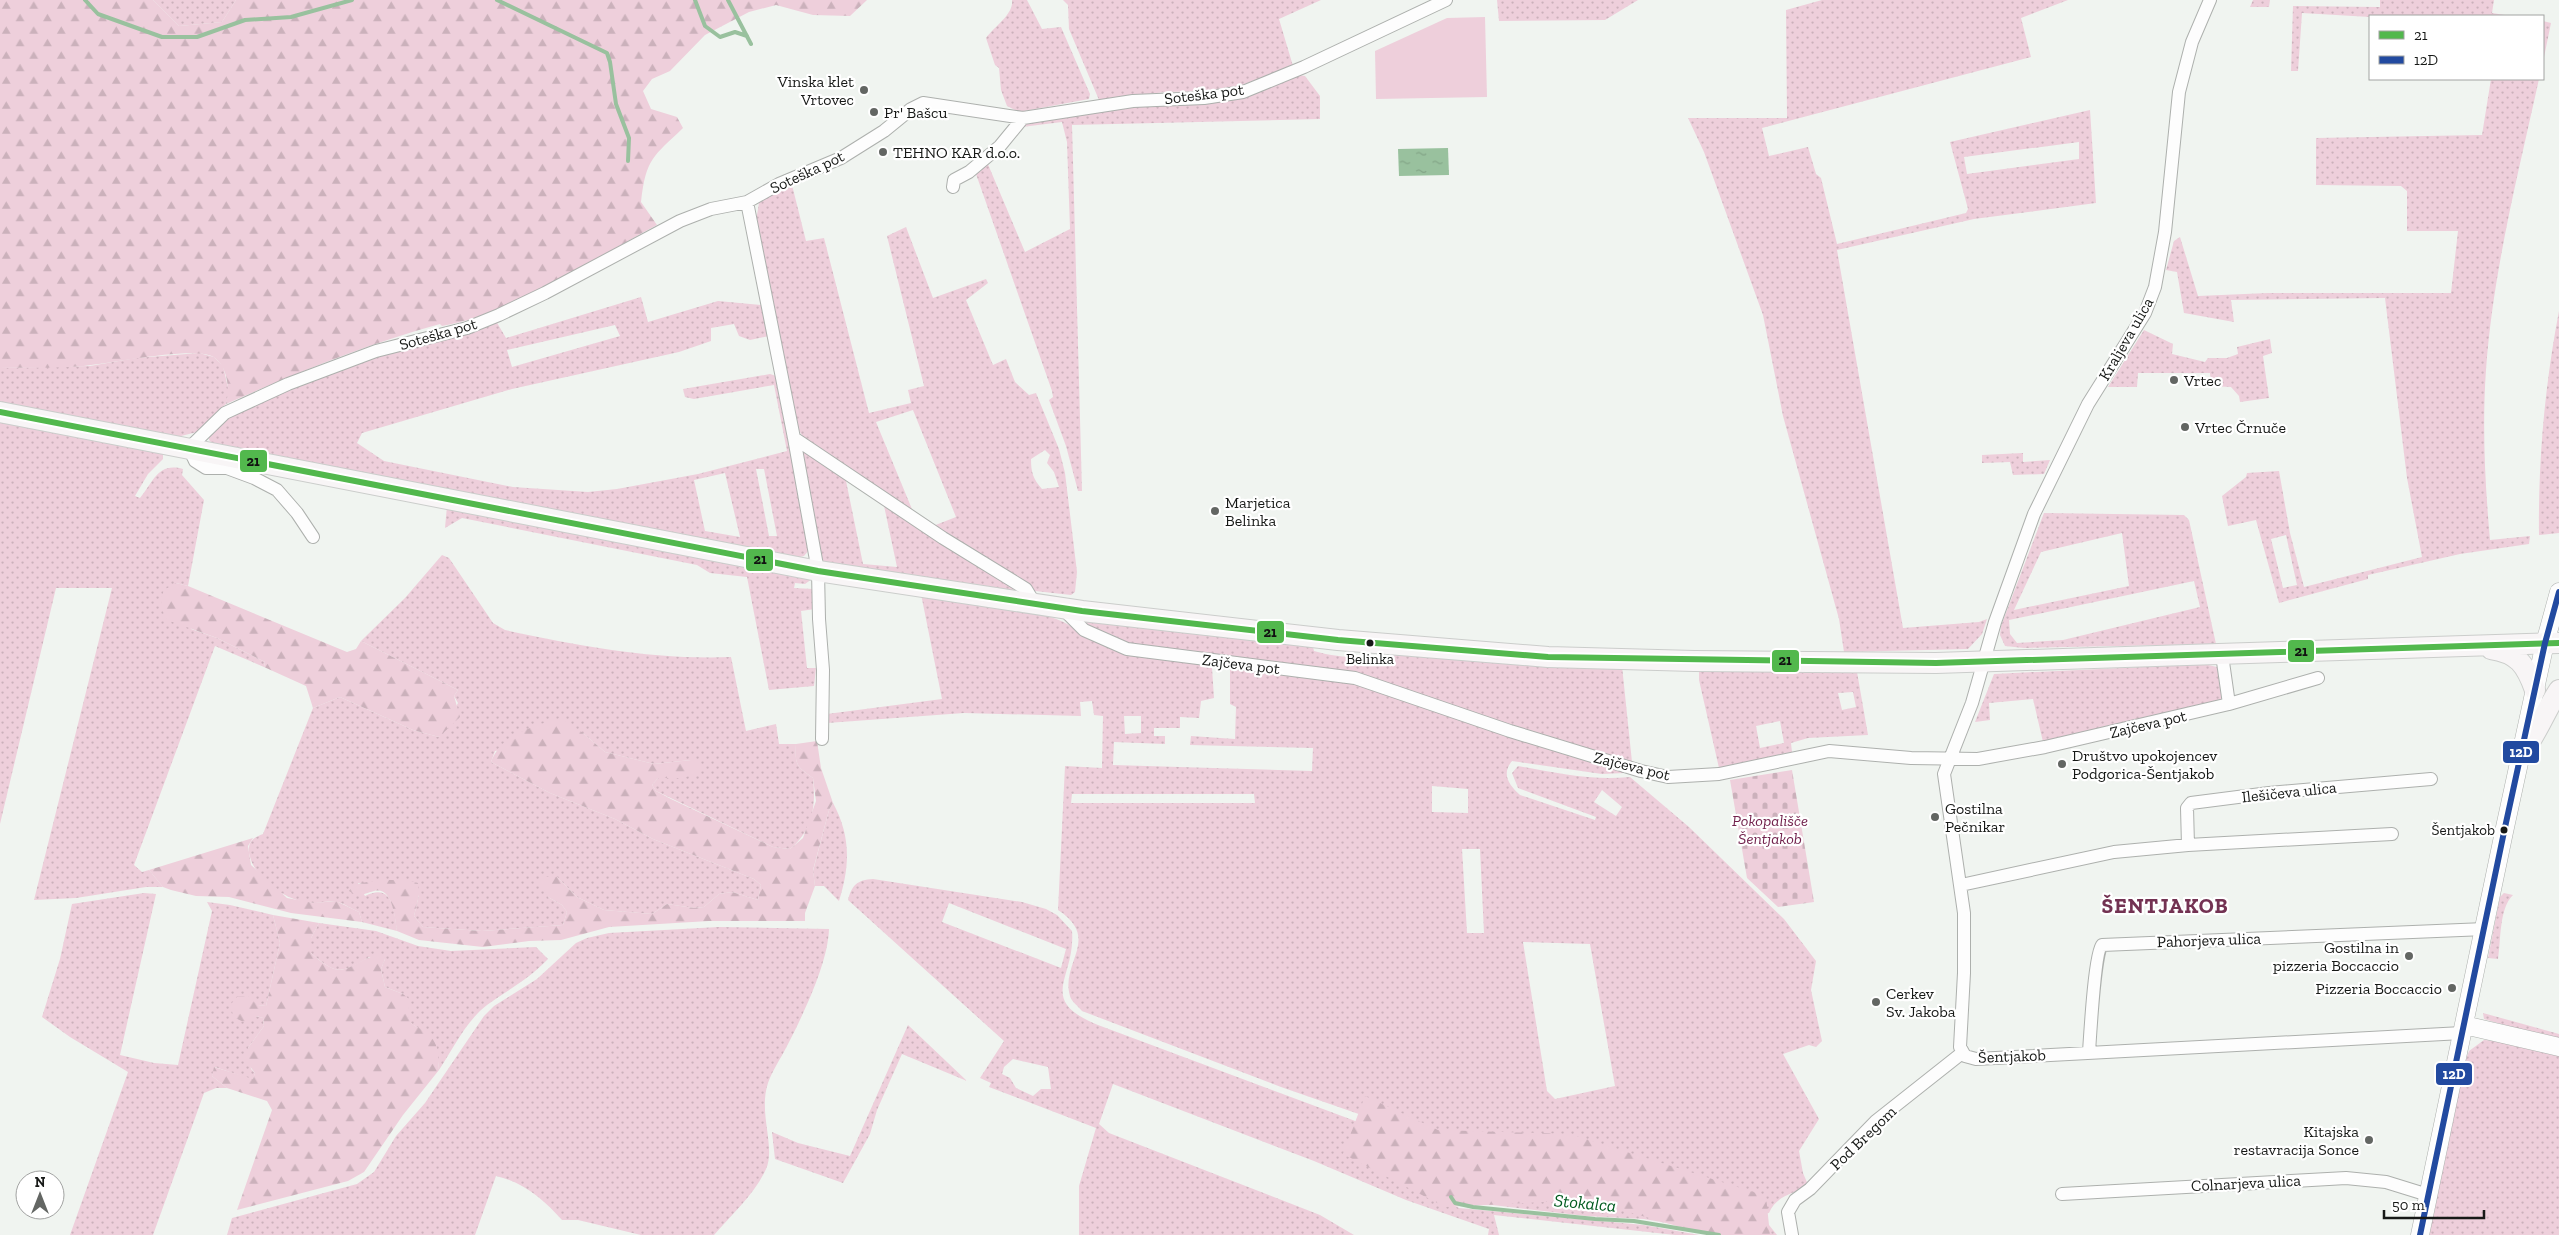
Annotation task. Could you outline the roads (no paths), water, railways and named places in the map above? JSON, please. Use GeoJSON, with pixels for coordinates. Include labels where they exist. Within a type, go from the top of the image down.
{"type":"FeatureCollection","features":[{"type":"Feature","properties":{"kind":"main road"},"geometry":{"type":"LineString","coordinates":[[0,412],[818,571],[1062,608],[1338,640],[1548,657],[1694,661],[1984,663],[2552,643]]}},
{"type":"Feature","properties":{"kind":"main road"},"geometry":{"type":"LineString","coordinates":[[2420,1235],[2535,690],[2552,643],[2559,592]]}},
{"type":"Feature","properties":{"kind":"main road"},"geometry":{"type":"LineString","coordinates":[[2462,646],[2504,651],[2514,656],[2530,676],[2535,690]]}},
{"type":"Feature","properties":{"kind":"main road"},"geometry":{"type":"LineString","coordinates":[[2522,753],[2536,735],[2548,706],[2559,690]]}},
{"type":"Feature","properties":{"kind":"main road"},"geometry":{"type":"LineString","coordinates":[[2463,1029],[2559,1047]]}},
{"type":"Feature","properties":{"kind":"street","name":"Soteška pot"},"geometry":{"type":"LineString","coordinates":[[189,448],[225,413],[288,384],[376,351],[467,328],[545,293],[680,221],[711,209],[747,202],[779,184],[841,158],[884,131],[911,109],[923,103],[1023,118],[1133,101],[1204,98],[1243,92],[1304,67],[1446,0]]}},
{"type":"Feature","properties":{"kind":"street","name":"Kraljeva ulica"},"geometry":{"type":"LineString","coordinates":[[1984,663],[2000,607],[2038,506],[2088,404],[2145,313],[2155,287],[2163,248],[2179,92],[2192,42],[2210,0]]}},
{"type":"Feature","properties":{"kind":"street"},"geometry":{"type":"LineString","coordinates":[[953,187],[954,180],[969,172],[1000,146],[1023,118]]}},
{"type":"Feature","properties":{"kind":"street"},"geometry":{"type":"LineString","coordinates":[[747,202],[794,438],[818,571],[818,619],[823,670],[822,739]]}},
{"type":"Feature","properties":{"kind":"street"},"geometry":{"type":"LineString","coordinates":[[794,438],[943,538],[1026,589],[1035,604]]}},
{"type":"Feature","properties":{"kind":"street"},"geometry":{"type":"LineString","coordinates":[[189,448],[195,461],[206,468],[227,468],[254,478],[277,490],[297,513],[312,537]]}},
{"type":"Feature","properties":{"kind":"street","name":"Zajčeva pot"},"geometry":{"type":"LineString","coordinates":[[1062,608],[1084,630],[1126,649],[1355,678],[1510,731],[1641,771],[1668,777],[1719,774],[1828,751],[1951,760],[2045,748],[2229,704],[2318,678]]}},
{"type":"Feature","properties":{"kind":"street"},"geometry":{"type":"LineString","coordinates":[[2222,655],[2229,704]]}},
{"type":"Feature","properties":{"kind":"street","name":"Šentjakob"},"geometry":{"type":"LineString","coordinates":[[1984,663],[1944,779],[1964,913],[1964,973],[1959,1035],[1962,1053],[1976,1059],[2463,1029]]}},
{"type":"Feature","properties":{"kind":"street","name":"Ilešičeva ulica"},"geometry":{"type":"LineString","coordinates":[[2188,845],[2187,808],[2191,803],[2269,793],[2431,779]]}},
{"type":"Feature","properties":{"kind":"street"},"geometry":{"type":"LineString","coordinates":[[1961,885],[2101,854],[2188,845],[2392,834]]}},
{"type":"Feature","properties":{"kind":"street","name":"Pahorjeva ulica"},"geometry":{"type":"LineString","coordinates":[[2089,1052],[2093,990],[2098,972],[2098,951],[2102,945],[2485,930]]}},
{"type":"Feature","properties":{"kind":"street","name":"Pod Bregom"},"geometry":{"type":"LineString","coordinates":[[1792,1235],[1788,1212],[1795,1200],[1810,1190],[1876,1121],[1962,1053]]}},
{"type":"Feature","properties":{"kind":"street","name":"Colnarjeva ulica"},"geometry":{"type":"LineString","coordinates":[[2062,1194],[2346,1178],[2386,1182],[2428,1195]]}},
{"type":"Feature","properties":{"kind":"water"},"geometry":{"type":"Polygon","coordinates":[[[1448,148],[1449,175],[1399,176],[1398,149],[1448,148]]]}},
{"type":"Feature","properties":{"kind":"waterway"},"geometry":{"type":"LineString","coordinates":[[85,0],[98,14],[162,37],[197,37],[245,20],[291,17],[352,0]]}},
{"type":"Feature","properties":{"kind":"waterway"},"geometry":{"type":"LineString","coordinates":[[497,0],[607,53],[616,104],[629,138],[628,161]]}},
{"type":"Feature","properties":{"kind":"waterway"},"geometry":{"type":"LineString","coordinates":[[695,0],[705,26],[720,37],[735,32],[747,36]]}},
{"type":"Feature","properties":{"kind":"waterway"},"geometry":{"type":"LineString","coordinates":[[728,0],[751,44]]}},
{"type":"Feature","properties":{"kind":"waterway","name":"Stokalca"},"geometry":{"type":"LineString","coordinates":[[1451,1197],[1455,1203],[1473,1207],[1634,1221],[1719,1235]]}},
{"type":"Feature","properties":{"kind":"place","name":"Vinska klet Vrtovec"},"geometry":{"type":"Point","coordinates":[864,90]}},
{"type":"Feature","properties":{"kind":"place","name":"Pr' Bašcu"},"geometry":{"type":"Point","coordinates":[874,112]}},
{"type":"Feature","properties":{"kind":"place","name":"TEHNO KAR d.o.o."},"geometry":{"type":"Point","coordinates":[883,152]}},
{"type":"Feature","properties":{"kind":"place","name":"Vrtec"},"geometry":{"type":"Point","coordinates":[2174,380]}},
{"type":"Feature","properties":{"kind":"place","name":"Vrtec Črnuče"},"geometry":{"type":"Point","coordinates":[2185,427]}},
{"type":"Feature","properties":{"kind":"place","name":"Marjetica Belinka"},"geometry":{"type":"Point","coordinates":[1215,511]}},
{"type":"Feature","properties":{"kind":"place","name":"Belinka"},"geometry":{"type":"Point","coordinates":[1370,643]}},
{"type":"Feature","properties":{"kind":"place","name":"Društvo upokojencev Podgorica-Šentjakob"},"geometry":{"type":"Point","coordinates":[2062,764]}},
{"type":"Feature","properties":{"kind":"place","name":"Gostilna Pečnikar"},"geometry":{"type":"Point","coordinates":[1935,817]}},
{"type":"Feature","properties":{"kind":"place","name":"Šentjakob"},"geometry":{"type":"Point","coordinates":[2504,830]}},
{"type":"Feature","properties":{"kind":"place","name":"Gostilna in pizzeria Boccaccio"},"geometry":{"type":"Point","coordinates":[2409,956]}},
{"type":"Feature","properties":{"kind":"place","name":"Pizzeria Boccaccio"},"geometry":{"type":"Point","coordinates":[2452,988]}},
{"type":"Feature","properties":{"kind":"place","name":"Cerkev Sv. Jakoba"},"geometry":{"type":"Point","coordinates":[1876,1002]}},
{"type":"Feature","properties":{"kind":"place","name":"Kitajska restavracija Sonce"},"geometry":{"type":"Point","coordinates":[2369,1140]}},
{"type":"Feature","properties":{"kind":"district","name":"ŠENTJAKOB"},"geometry":{"type":"Point","coordinates":[2165,905]}},
{"type":"Feature","properties":{"kind":"park label","name":"Pokopališče Šentjakob"},"geometry":{"type":"Point","coordinates":[1770,829]}}]}
